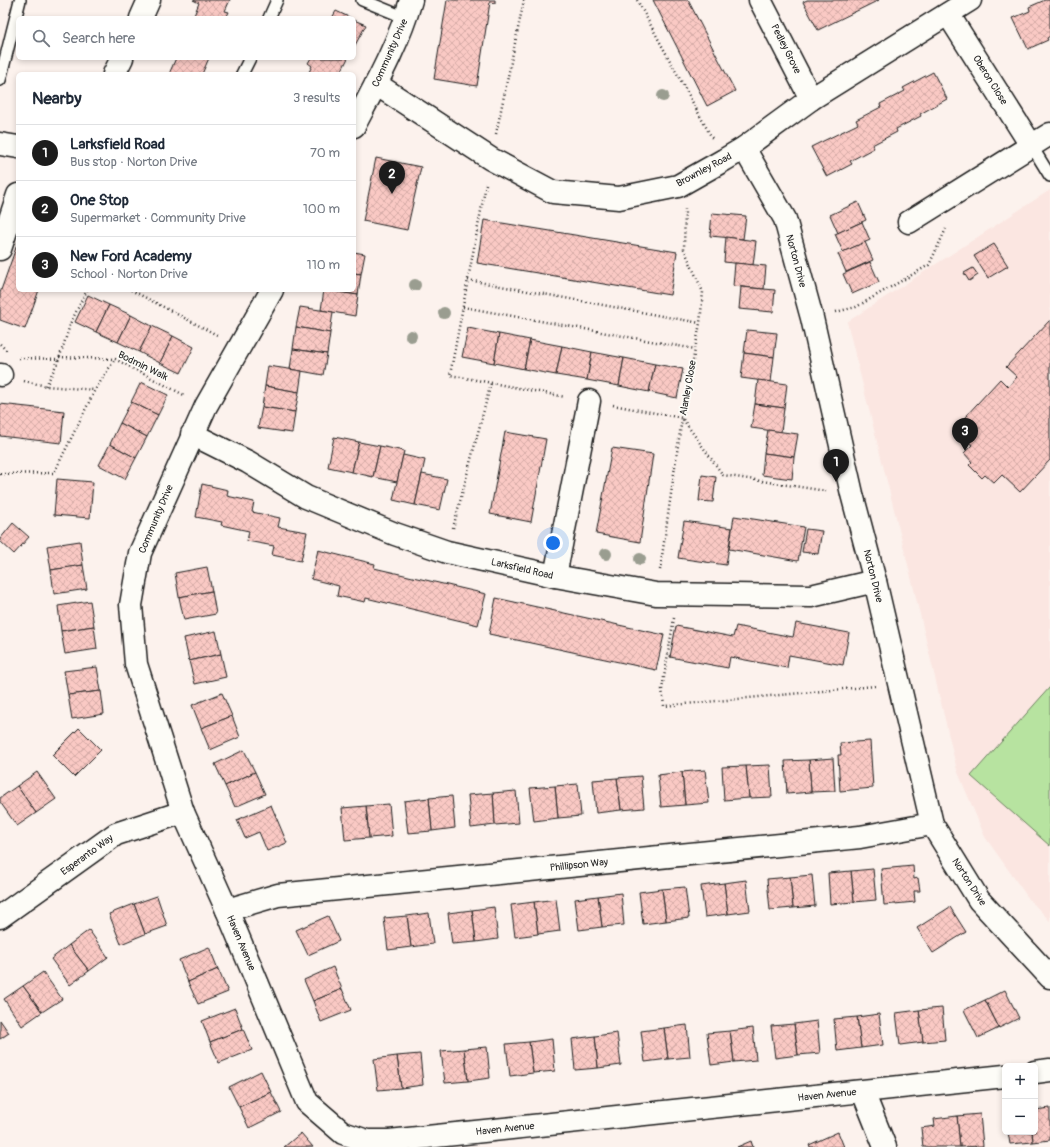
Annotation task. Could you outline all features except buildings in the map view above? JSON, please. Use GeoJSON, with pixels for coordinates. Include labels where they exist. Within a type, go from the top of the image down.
{"type":"FeatureCollection","features":[{"type":"Feature","properties":{"kind":"street"},"geometry":{"type":"LineString","coordinates":[[142,16],[149,0]]}},
{"type":"Feature","properties":{"kind":"street","name":"Pedley Grove"},"geometry":{"type":"LineString","coordinates":[[760,0],[811,99]]}},
{"type":"Feature","properties":{"kind":"street","name":"Brownley Road"},"geometry":{"type":"LineString","coordinates":[[376,84],[491,159],[553,192],[619,198],[678,186],[744,148],[811,99],[970,0]]}},
{"type":"Feature","properties":{"kind":"street","name":"Community Drive"},"geometry":{"type":"LineString","coordinates":[[356,122],[376,84],[409,9]]}},
{"type":"Feature","properties":{"kind":"street","name":"Oberon Close"},"geometry":{"type":"LineString","coordinates":[[948,14],[1031,145]]}},
{"type":"Feature","properties":{"kind":"street"},"geometry":{"type":"LineString","coordinates":[[115,72],[121,60]]}},
{"type":"Feature","properties":{"kind":"street"},"geometry":{"type":"LineString","coordinates":[[909,222],[1050,134]]}},
{"type":"Feature","properties":{"kind":"street"},"geometry":{"type":"LineString","coordinates":[[0,144],[16,147]]}},
{"type":"Feature","properties":{"kind":"street","name":"Norton Drive"},"geometry":{"type":"LineString","coordinates":[[744,148],[785,219],[812,318],[852,494],[875,581],[932,824],[979,900],[1050,977]]}},
{"type":"Feature","properties":{"kind":"street"},"geometry":{"type":"LineString","coordinates":[[0,249],[16,201]]}},
{"type":"Feature","properties":{"kind":"street","name":"Community Drive"},"geometry":{"type":"LineString","coordinates":[[183,812],[136,664],[131,606],[140,553],[192,434],[206,406],[271,292]]}},
{"type":"Feature","properties":{"kind":"street"},"geometry":{"type":"LineString","coordinates":[[555,576],[589,401]]}},
{"type":"Feature","properties":{"kind":"street","name":"Larksfield Road"},"geometry":{"type":"LineString","coordinates":[[192,434],[248,462],[306,497],[395,534],[447,552],[555,576],[667,594],[811,596],[875,581]]}},
{"type":"Feature","properties":{"kind":"street","name":"Haven Avenue"},"geometry":{"type":"LineString","coordinates":[[183,812],[227,910],[307,1102],[343,1133],[367,1141],[390,1144],[1002,1076]]}},
{"type":"Feature","properties":{"kind":"street","name":"Esperanto Way"},"geometry":{"type":"LineString","coordinates":[[0,917],[116,834],[183,812]]}},
{"type":"Feature","properties":{"kind":"street","name":"Phillipson Way"},"geometry":{"type":"LineString","coordinates":[[227,910],[278,895],[860,837],[932,824]]}},
{"type":"Feature","properties":{"kind":"street"},"geometry":{"type":"LineString","coordinates":[[1038,1072],[1050,1070]]}},
{"type":"Feature","properties":{"kind":"street"},"geometry":{"type":"LineString","coordinates":[[863,1092],[885,1147]]}},
{"type":"Feature","properties":{"kind":"lane"},"geometry":{"type":"LineString","coordinates":[[0,80],[20,0]]}},
{"type":"Feature","properties":{"kind":"lane"},"geometry":{"type":"LineString","coordinates":[[270,16],[277,0]]}},
{"type":"Feature","properties":{"kind":"lane"},"geometry":{"type":"LineString","coordinates":[[362,0],[409,9]]}},
{"type":"Feature","properties":{"kind":"lane"},"geometry":{"type":"LineString","coordinates":[[243,72],[249,60]]}},
{"type":"Feature","properties":{"kind":"lane"},"geometry":{"type":"LineString","coordinates":[[1031,145],[1050,176]]}},
{"type":"Feature","properties":{"kind":"path"},"geometry":{"type":"LineString","coordinates":[[524,0],[491,159],[450,374],[563,397]]}},
{"type":"Feature","properties":{"kind":"path"},"geometry":{"type":"LineString","coordinates":[[637,0],[724,160]]}},
{"type":"Feature","properties":{"kind":"path","name":"Alanley Close"},"geometry":{"type":"LineString","coordinates":[[678,186],[685,204],[684,249],[703,292],[700,322],[682,418],[667,594],[662,689],[664,706],[899,683]]}},
{"type":"Feature","properties":{"kind":"path"},"geometry":{"type":"LineString","coordinates":[[812,318],[856,307],[929,265],[948,223]]}},
{"type":"Feature","properties":{"kind":"path"},"geometry":{"type":"LineString","coordinates":[[468,280],[700,322]]}},
{"type":"Feature","properties":{"kind":"path"},"geometry":{"type":"LineString","coordinates":[[46,386],[59,358],[71,322],[86,292]]}},
{"type":"Feature","properties":{"kind":"path"},"geometry":{"type":"LineString","coordinates":[[135,292],[240,347]]}},
{"type":"Feature","properties":{"kind":"path"},"geometry":{"type":"LineString","coordinates":[[463,307],[695,349]]}},
{"type":"Feature","properties":{"kind":"path"},"geometry":{"type":"LineString","coordinates":[[0,344],[9,353]]}},
{"type":"Feature","properties":{"kind":"path","name":"Bodmin Walk"},"geometry":{"type":"LineString","coordinates":[[14,357],[115,359],[206,406]]}},
{"type":"Feature","properties":{"kind":"path"},"geometry":{"type":"LineString","coordinates":[[0,474],[54,473],[95,390],[115,359]]}},
{"type":"Feature","properties":{"kind":"path"},"geometry":{"type":"LineString","coordinates":[[0,375],[46,386],[95,390]]}},
{"type":"Feature","properties":{"kind":"path"},"geometry":{"type":"LineString","coordinates":[[447,552],[491,383]]}},
{"type":"Feature","properties":{"kind":"path"},"geometry":{"type":"LineString","coordinates":[[623,407],[682,418],[723,475],[852,494]]}},
{"type":"Feature","properties":{"kind":"shaded area"},"geometry":{"type":"Polygon","coordinates":[[[1050,190],[1050,921],[1029,899],[985,837],[957,770],[912,581],[847,322],[1050,190]]]}},
{"type":"Feature","properties":{"kind":"green space"},"geometry":{"type":"Polygon","coordinates":[[[1050,687],[1050,846],[971,776],[1050,687]]]}},
{"type":"Feature","properties":{"kind":"place","name":"One Stop"},"geometry":{"type":"Point","coordinates":[392,194]}},
{"type":"Feature","properties":{"kind":"place","name":"New Ford Academy"},"geometry":{"type":"Point","coordinates":[965,451]}},
{"type":"Feature","properties":{"kind":"place","name":"Larksfield Road"},"geometry":{"type":"Point","coordinates":[836,482]}}]}
